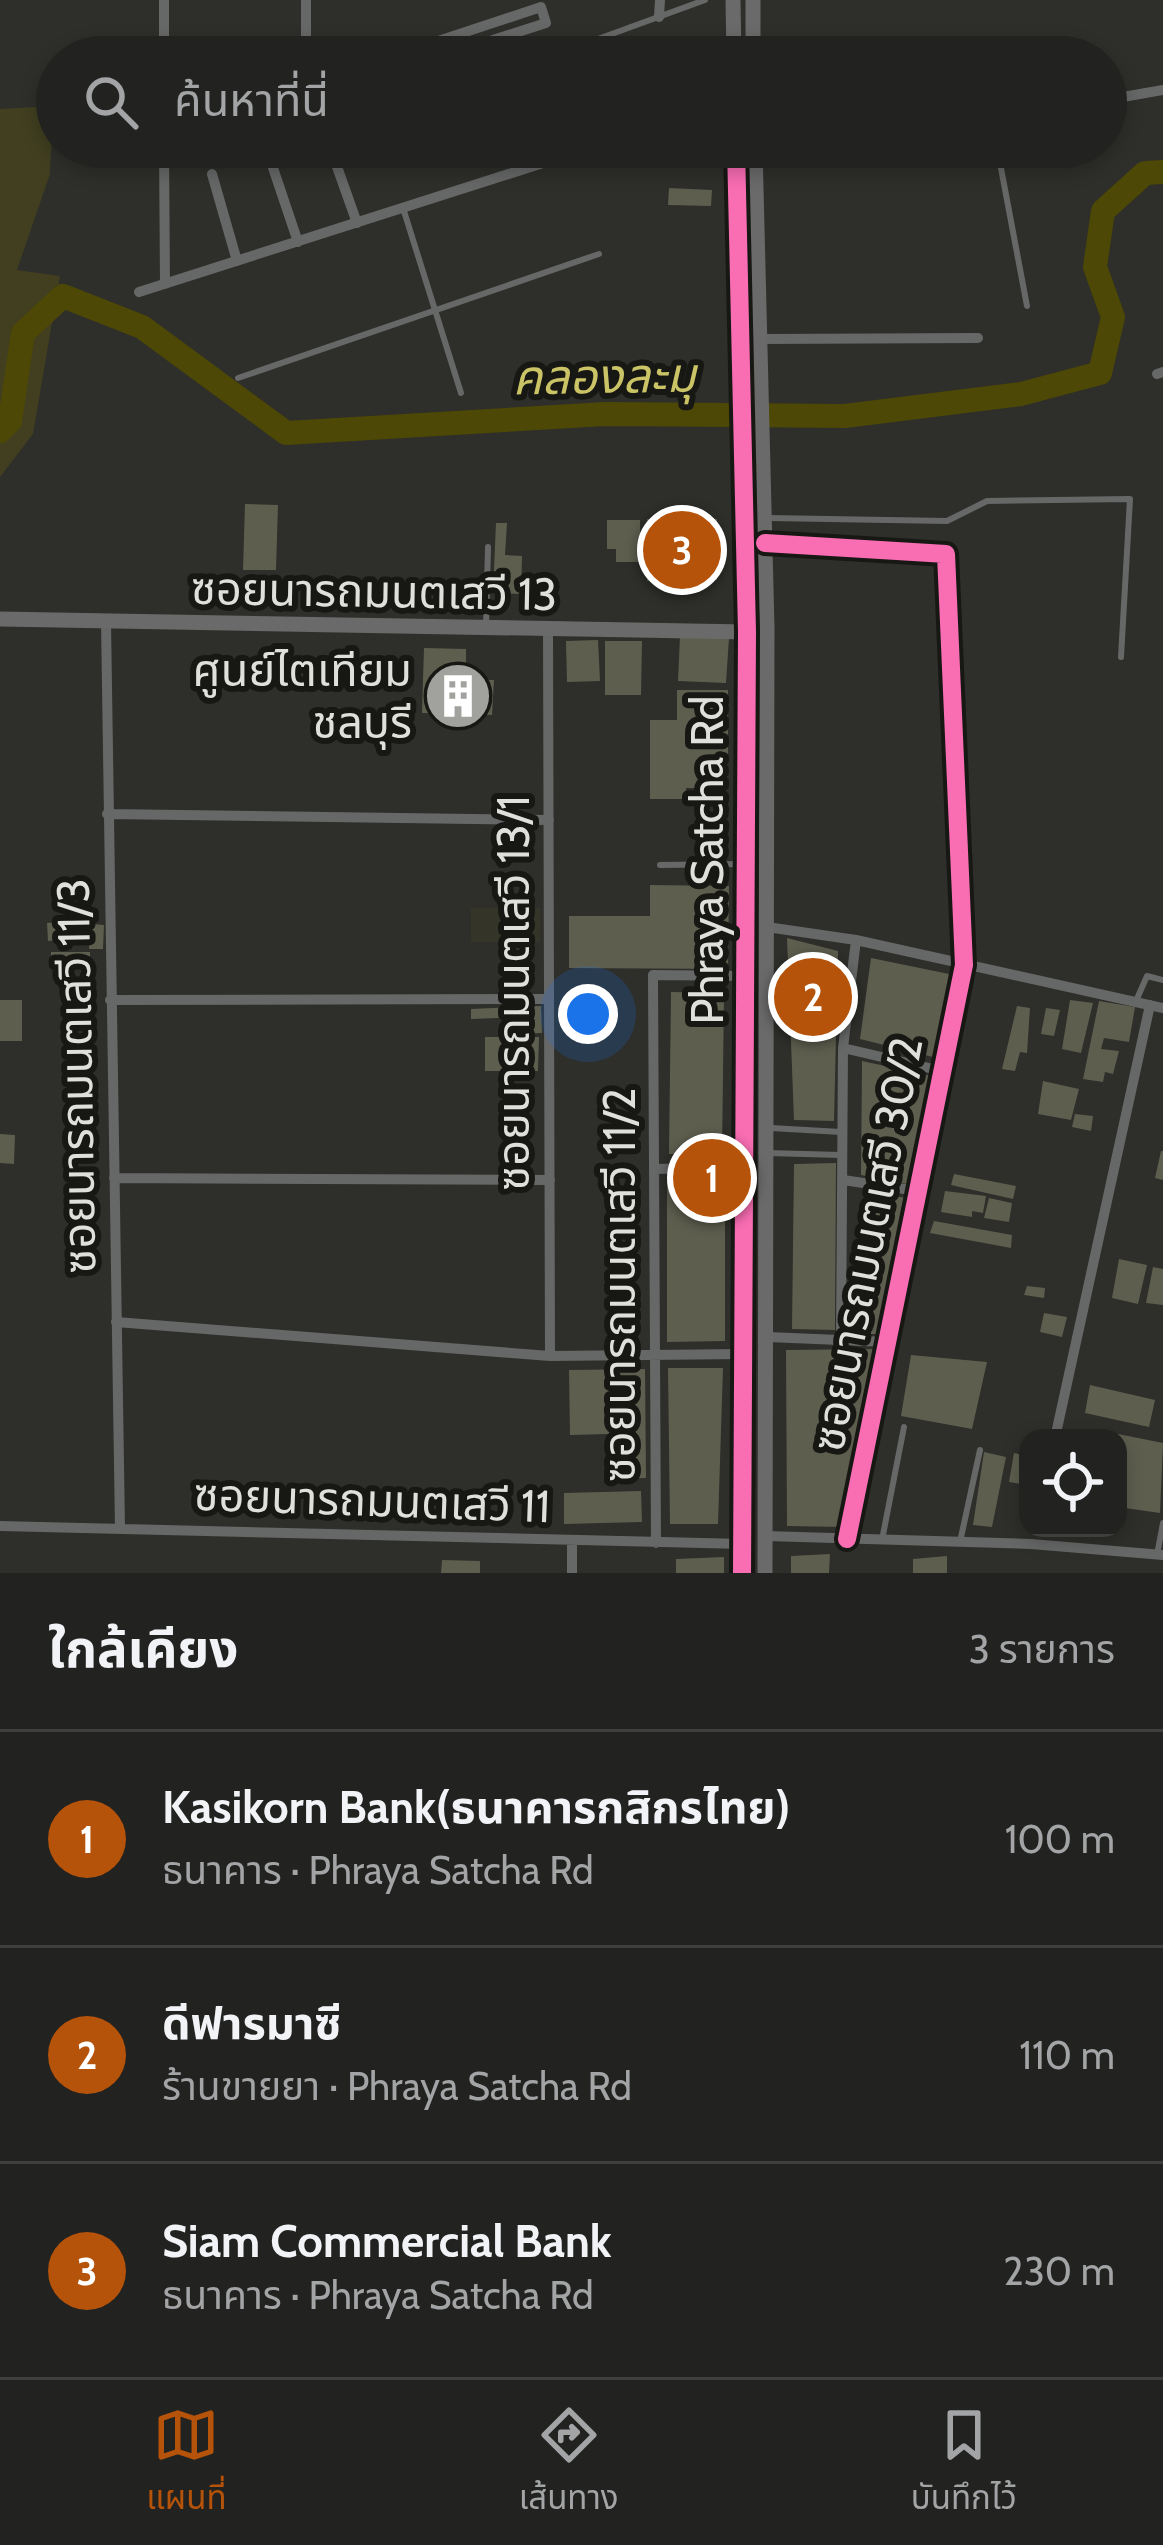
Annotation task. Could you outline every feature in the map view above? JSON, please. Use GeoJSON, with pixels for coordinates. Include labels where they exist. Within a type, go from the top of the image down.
{"type":"FeatureCollection","features":[{"type":"Feature","properties":{"kind":"main road"},"geometry":{"type":"LineString","coordinates":[[733,0],[734,36]]}},
{"type":"Feature","properties":{"kind":"main road"},"geometry":{"type":"LineString","coordinates":[[753,0],[753,36]]}},
{"type":"Feature","properties":{"kind":"main road"},"geometry":{"type":"LineString","coordinates":[[734,23],[753,22]]}},
{"type":"Feature","properties":{"kind":"main road","name":"Phraya Satcha Rd"},"geometry":{"type":"LineString","coordinates":[[737,168],[748,632],[742,1571]]}},
{"type":"Feature","properties":{"kind":"main road","name":"Phraya Satcha Rd"},"geometry":{"type":"LineString","coordinates":[[755,168],[765,543],[765,1571]]}},
{"type":"Feature","properties":{"kind":"main road","name":"ซอยนารถมนตเสวี 13"},"geometry":{"type":"LineString","coordinates":[[0,619],[748,632]]}},
{"type":"Feature","properties":{"kind":"main road"},"geometry":{"type":"LineString","coordinates":[[743,1520],[766,1528]]}},
{"type":"Feature","properties":{"kind":"main road"},"geometry":{"type":"LineString","coordinates":[[742,1571],[765,1571]]}},
{"type":"Feature","properties":{"kind":"street"},"geometry":{"type":"LineString","coordinates":[[164,0],[164,36]]}},
{"type":"Feature","properties":{"kind":"street"},"geometry":{"type":"LineString","coordinates":[[306,0],[306,36]]}},
{"type":"Feature","properties":{"kind":"street"},"geometry":{"type":"LineString","coordinates":[[659,17],[660,0]]}},
{"type":"Feature","properties":{"kind":"street"},"geometry":{"type":"LineString","coordinates":[[450,36],[542,8],[546,23],[506,36]]}},
{"type":"Feature","properties":{"kind":"street"},"geometry":{"type":"LineString","coordinates":[[1127,97],[1163,91]]}},
{"type":"Feature","properties":{"kind":"street"},"geometry":{"type":"LineString","coordinates":[[164,168],[165,284]]}},
{"type":"Feature","properties":{"kind":"street"},"geometry":{"type":"LineString","coordinates":[[273,168],[298,242]]}},
{"type":"Feature","properties":{"kind":"street"},"geometry":{"type":"LineString","coordinates":[[337,168],[357,223]]}},
{"type":"Feature","properties":{"kind":"street"},"geometry":{"type":"LineString","coordinates":[[139,292],[528,168]]}},
{"type":"Feature","properties":{"kind":"street"},"geometry":{"type":"LineString","coordinates":[[212,174],[237,261]]}},
{"type":"Feature","properties":{"kind":"street"},"geometry":{"type":"LineString","coordinates":[[759,339],[978,338]]}},
{"type":"Feature","properties":{"kind":"street","name":"ซอยนารถมนตเสวี 30/2"},"geometry":{"type":"LineString","coordinates":[[765,543],[946,554],[964,965],[847,1539]]}},
{"type":"Feature","properties":{"kind":"street","name":"ซอยนารถมนตเสวี 11/3"},"geometry":{"type":"LineString","coordinates":[[106,622],[120,1529]]}},
{"type":"Feature","properties":{"kind":"street","name":"ซอยนารถมนตเสวี 13/1"},"geometry":{"type":"LineString","coordinates":[[548,631],[550,1356]]}},
{"type":"Feature","properties":{"kind":"street"},"geometry":{"type":"LineString","coordinates":[[107,814],[549,820]]}},
{"type":"Feature","properties":{"kind":"street"},"geometry":{"type":"LineString","coordinates":[[767,927],[856,940],[1157,1006],[1057,1429]]}},
{"type":"Feature","properties":{"kind":"street"},"geometry":{"type":"LineString","coordinates":[[841,1341],[843,1048],[856,940]]}},
{"type":"Feature","properties":{"kind":"street","name":"ซอยนารถมนตเสวี 11/2"},"geometry":{"type":"LineString","coordinates":[[656,1543],[653,975],[746,976]]}},
{"type":"Feature","properties":{"kind":"street"},"geometry":{"type":"LineString","coordinates":[[110,1000],[549,999]]}},
{"type":"Feature","properties":{"kind":"street"},"geometry":{"type":"LineString","coordinates":[[843,1048],[942,1071]]}},
{"type":"Feature","properties":{"kind":"street"},"geometry":{"type":"LineString","coordinates":[[655,1168],[745,1167]]}},
{"type":"Feature","properties":{"kind":"street"},"geometry":{"type":"LineString","coordinates":[[114,1178],[550,1180]]}},
{"type":"Feature","properties":{"kind":"street"},"geometry":{"type":"LineString","coordinates":[[843,1180],[918,1191]]}},
{"type":"Feature","properties":{"kind":"street"},"geometry":{"type":"LineString","coordinates":[[116,1322],[550,1356],[744,1354]]}},
{"type":"Feature","properties":{"kind":"street"},"geometry":{"type":"LineString","coordinates":[[768,1337],[887,1342]]}},
{"type":"Feature","properties":{"kind":"street","name":"ซอยนารถมนตเสวี 11"},"geometry":{"type":"LineString","coordinates":[[0,1526],[743,1544]]}},
{"type":"Feature","properties":{"kind":"street"},"geometry":{"type":"LineString","coordinates":[[766,1528],[847,1539],[1031,1544],[1160,1555]]}},
{"type":"Feature","properties":{"kind":"street"},"geometry":{"type":"LineString","coordinates":[[1031,1544],[1033,1537]]}},
{"type":"Feature","properties":{"kind":"street"},"geometry":{"type":"LineString","coordinates":[[572,1542],[572,1573]]}},
{"type":"Feature","properties":{"kind":"lane"},"geometry":{"type":"LineString","coordinates":[[606,36],[705,0]]}},
{"type":"Feature","properties":{"kind":"lane"},"geometry":{"type":"LineString","coordinates":[[1001,168],[1028,306]]}},
{"type":"Feature","properties":{"kind":"lane"},"geometry":{"type":"LineString","coordinates":[[404,208],[461,393]]}},
{"type":"Feature","properties":{"kind":"lane"},"geometry":{"type":"LineString","coordinates":[[238,378],[599,254]]}},
{"type":"Feature","properties":{"kind":"lane"},"geometry":{"type":"LineString","coordinates":[[764,518],[946,521],[987,501],[1130,499],[1121,656]]}},
{"type":"Feature","properties":{"kind":"lane"},"geometry":{"type":"LineString","coordinates":[[485,630],[488,547]]}},
{"type":"Feature","properties":{"kind":"lane"},"geometry":{"type":"LineString","coordinates":[[660,865],[746,864]]}},
{"type":"Feature","properties":{"kind":"lane"},"geometry":{"type":"LineString","coordinates":[[1136,1002],[1147,976],[1163,980]]}},
{"type":"Feature","properties":{"kind":"lane"},"geometry":{"type":"LineString","coordinates":[[767,1128],[842,1132]]}},
{"type":"Feature","properties":{"kind":"lane"},"geometry":{"type":"LineString","coordinates":[[766,1153],[842,1155]]}},
{"type":"Feature","properties":{"kind":"lane"},"geometry":{"type":"LineString","coordinates":[[882,1540],[904,1427]]}},
{"type":"Feature","properties":{"kind":"lane"},"geometry":{"type":"LineString","coordinates":[[960,1542],[980,1450]]}},
{"type":"Feature","properties":{"kind":"lane"},"geometry":{"type":"LineString","coordinates":[[1160,1555],[1163,1523]]}},
{"type":"Feature","properties":{"kind":"shaded area"},"geometry":{"type":"Polygon","coordinates":[[[36,107],[36,168],[50,168],[17,270],[60,276],[33,434],[0,477],[0,109],[36,107]]]}},
{"type":"Feature","properties":{"kind":"shaded area"},"geometry":{"type":"Polygon","coordinates":[[[471,908],[540,908],[540,942],[471,942],[471,908]]]}},
{"type":"Feature","properties":{"kind":"building"},"geometry":{"type":"Polygon","coordinates":[[[669,188],[712,190],[711,206],[668,205],[669,188]]]}},
{"type":"Feature","properties":{"kind":"building"},"geometry":{"type":"Polygon","coordinates":[[[245,504],[278,505],[276,570],[243,570],[245,504]]]}},
{"type":"Feature","properties":{"kind":"building"},"geometry":{"type":"Polygon","coordinates":[[[647,519],[717,519],[717,580],[647,581],[647,519]]]}},
{"type":"Feature","properties":{"kind":"building"},"geometry":{"type":"Polygon","coordinates":[[[607,520],[640,520],[640,562],[616,562],[616,549],[607,549],[607,520]]]}},
{"type":"Feature","properties":{"kind":"building"},"geometry":{"type":"Polygon","coordinates":[[[496,523],[507,523],[505,555],[522,556],[521,594],[493,593],[496,523]]]}},
{"type":"Feature","properties":{"kind":"building"},"geometry":{"type":"Polygon","coordinates":[[[680,636],[729,638],[726,683],[678,681],[680,636]]]}},
{"type":"Feature","properties":{"kind":"building"},"geometry":{"type":"Polygon","coordinates":[[[598,640],[600,681],[567,682],[566,641],[598,640]]]}},
{"type":"Feature","properties":{"kind":"building"},"geometry":{"type":"Polygon","coordinates":[[[605,641],[642,641],[641,695],[605,695],[605,641]]]}},
{"type":"Feature","properties":{"kind":"building","name":"ศูนย์ไตเทียม ชลบุรี"},"geometry":{"type":"Polygon","coordinates":[[[424,648],[466,649],[466,669],[454,669],[454,679],[494,680],[492,715],[422,713],[424,648]]]}},
{"type":"Feature","properties":{"kind":"building"},"geometry":{"type":"Polygon","coordinates":[[[677,690],[728,690],[728,788],[686,788],[687,799],[650,799],[650,720],[677,720],[677,690]]]}},
{"type":"Feature","properties":{"kind":"building"},"geometry":{"type":"Polygon","coordinates":[[[650,885],[729,886],[728,969],[569,968],[569,916],[650,916],[650,885]]]}},
{"type":"Feature","properties":{"kind":"building"},"geometry":{"type":"Polygon","coordinates":[[[72,921],[74,938],[48,941],[47,923],[72,921]]]}},
{"type":"Feature","properties":{"kind":"building"},"geometry":{"type":"Polygon","coordinates":[[[91,924],[104,925],[103,949],[89,949],[91,924]]]}},
{"type":"Feature","properties":{"kind":"building"},"geometry":{"type":"Polygon","coordinates":[[[787,938],[838,951],[834,1121],[794,1120],[787,938]]]}},
{"type":"Feature","properties":{"kind":"building"},"geometry":{"type":"Polygon","coordinates":[[[51,952],[90,952],[90,962],[51,963],[51,952]]]}},
{"type":"Feature","properties":{"kind":"building"},"geometry":{"type":"Polygon","coordinates":[[[871,958],[954,975],[937,1058],[860,1039],[871,958]]]}},
{"type":"Feature","properties":{"kind":"building"},"geometry":{"type":"Polygon","coordinates":[[[671,992],[724,993],[722,1155],[669,1154],[671,992]]]}},
{"type":"Feature","properties":{"kind":"building"},"geometry":{"type":"Polygon","coordinates":[[[0,1000],[22,1000],[22,1041],[0,1041],[0,1000]]]}},
{"type":"Feature","properties":{"kind":"building"},"geometry":{"type":"Polygon","coordinates":[[[1070,1000],[1093,1003],[1081,1053],[1062,1049],[1070,1000]]]}},
{"type":"Feature","properties":{"kind":"building"},"geometry":{"type":"Polygon","coordinates":[[[1099,1001],[1135,1007],[1129,1042],[1104,1038],[1101,1049],[1119,1051],[1113,1074],[1105,1072],[1103,1082],[1083,1079],[1099,1001]]]}},
{"type":"Feature","properties":{"kind":"building"},"geometry":{"type":"Polygon","coordinates":[[[541,1006],[542,1033],[523,1034],[523,1017],[471,1019],[471,1009],[541,1006]]]}},
{"type":"Feature","properties":{"kind":"building"},"geometry":{"type":"Polygon","coordinates":[[[1017,1006],[1030,1008],[1027,1053],[1020,1052],[1015,1071],[1002,1069],[1017,1006]]]}},
{"type":"Feature","properties":{"kind":"building"},"geometry":{"type":"Polygon","coordinates":[[[1046,1008],[1060,1010],[1054,1036],[1041,1034],[1046,1008]]]}},
{"type":"Feature","properties":{"kind":"building"},"geometry":{"type":"Polygon","coordinates":[[[485,1037],[539,1037],[538,1071],[485,1071],[485,1037]]]}},
{"type":"Feature","properties":{"kind":"building"},"geometry":{"type":"Polygon","coordinates":[[[862,1061],[936,1077],[912,1185],[861,1175],[862,1061]]]}},
{"type":"Feature","properties":{"kind":"building"},"geometry":{"type":"Polygon","coordinates":[[[1043,1081],[1079,1089],[1071,1120],[1038,1114],[1043,1081]]]}},
{"type":"Feature","properties":{"kind":"building"},"geometry":{"type":"Polygon","coordinates":[[[1075,1114],[1093,1116],[1091,1131],[1072,1127],[1075,1114]]]}},
{"type":"Feature","properties":{"kind":"building"},"geometry":{"type":"Polygon","coordinates":[[[0,1134],[15,1135],[14,1164],[0,1163],[0,1134]]]}},
{"type":"Feature","properties":{"kind":"building"},"geometry":{"type":"Polygon","coordinates":[[[1163,1151],[1163,1180],[1155,1178],[1163,1151]]]}},
{"type":"Feature","properties":{"kind":"building"},"geometry":{"type":"Polygon","coordinates":[[[836,1163],[835,1330],[792,1329],[794,1164],[836,1163]]]}},
{"type":"Feature","properties":{"kind":"building"},"geometry":{"type":"Polygon","coordinates":[[[954,1174],[1016,1186],[1013,1199],[951,1185],[954,1174]]]}},
{"type":"Feature","properties":{"kind":"building"},"geometry":{"type":"Polygon","coordinates":[[[667,1180],[725,1180],[725,1341],[667,1342],[667,1180]]]}},
{"type":"Feature","properties":{"kind":"building"},"geometry":{"type":"Polygon","coordinates":[[[865,1191],[912,1199],[884,1334],[854,1334],[865,1191]]]}},
{"type":"Feature","properties":{"kind":"building"},"geometry":{"type":"Polygon","coordinates":[[[945,1191],[986,1196],[983,1213],[972,1211],[972,1217],[941,1212],[945,1191]]]}},
{"type":"Feature","properties":{"kind":"building"},"geometry":{"type":"Polygon","coordinates":[[[989,1198],[1012,1203],[1009,1222],[984,1218],[989,1198]]]}},
{"type":"Feature","properties":{"kind":"building"},"geometry":{"type":"Polygon","coordinates":[[[934,1221],[1012,1235],[1011,1248],[930,1233],[934,1221]]]}},
{"type":"Feature","properties":{"kind":"building"},"geometry":{"type":"Polygon","coordinates":[[[1119,1259],[1147,1265],[1138,1304],[1112,1298],[1119,1259]]]}},
{"type":"Feature","properties":{"kind":"building"},"geometry":{"type":"Polygon","coordinates":[[[1153,1267],[1163,1269],[1163,1305],[1146,1303],[1153,1267]]]}},
{"type":"Feature","properties":{"kind":"building"},"geometry":{"type":"Polygon","coordinates":[[[1027,1286],[1045,1288],[1044,1298],[1024,1295],[1027,1286]]]}},
{"type":"Feature","properties":{"kind":"building"},"geometry":{"type":"Polygon","coordinates":[[[1044,1313],[1067,1317],[1062,1337],[1040,1332],[1044,1313]]]}},
{"type":"Feature","properties":{"kind":"building"},"geometry":{"type":"Polygon","coordinates":[[[879,1349],[843,1527],[787,1526],[786,1350],[879,1349]]]}},
{"type":"Feature","properties":{"kind":"building"},"geometry":{"type":"Polygon","coordinates":[[[911,1355],[987,1362],[972,1429],[901,1416],[911,1355]]]}},
{"type":"Feature","properties":{"kind":"building"},"geometry":{"type":"Polygon","coordinates":[[[668,1368],[723,1368],[718,1524],[670,1524],[668,1368]]]}},
{"type":"Feature","properties":{"kind":"building"},"geometry":{"type":"Polygon","coordinates":[[[645,1369],[646,1478],[608,1479],[608,1434],[570,1435],[569,1370],[645,1369]]]}},
{"type":"Feature","properties":{"kind":"building"},"geometry":{"type":"Polygon","coordinates":[[[1090,1385],[1155,1400],[1149,1427],[1085,1413],[1090,1385]]]}},
{"type":"Feature","properties":{"kind":"building"},"geometry":{"type":"Polygon","coordinates":[[[1127,1436],[1163,1443],[1160,1513],[1127,1508],[1127,1436]]]}},
{"type":"Feature","properties":{"kind":"building"},"geometry":{"type":"Polygon","coordinates":[[[984,1452],[1006,1457],[992,1527],[973,1525],[984,1452]]]}},
{"type":"Feature","properties":{"kind":"building"},"geometry":{"type":"Polygon","coordinates":[[[1014,1453],[1019,1454],[1019,1484],[1009,1482],[1014,1453]]]}},
{"type":"Feature","properties":{"kind":"building"},"geometry":{"type":"Polygon","coordinates":[[[641,1491],[642,1522],[564,1524],[564,1493],[641,1491]]]}},
{"type":"Feature","properties":{"kind":"building"},"geometry":{"type":"Polygon","coordinates":[[[830,1554],[829,1573],[791,1573],[791,1556],[830,1554]]]}},
{"type":"Feature","properties":{"kind":"building"},"geometry":{"type":"Polygon","coordinates":[[[947,1556],[947,1573],[913,1573],[913,1559],[947,1556]]]}},
{"type":"Feature","properties":{"kind":"building"},"geometry":{"type":"Polygon","coordinates":[[[724,1557],[724,1573],[676,1573],[676,1559],[724,1557]]]}},
{"type":"Feature","properties":{"kind":"building"},"geometry":{"type":"Polygon","coordinates":[[[442,1560],[480,1561],[480,1573],[441,1573],[442,1560]]]}},
{"type":"Feature","properties":{"kind":"waterway","name":"คลองละมุ"},"geometry":{"type":"LineString","coordinates":[[0,431],[10,421],[23,333],[63,296],[142,327],[286,433],[605,414],[845,416],[1021,394],[1100,373],[1113,317],[1095,267],[1103,211],[1145,173],[1163,172]]}},
{"type":"Feature","properties":{"kind":"cycle path"},"geometry":{"type":"LineString","coordinates":[[736,168],[747,632],[742,1573]]}},
{"type":"Feature","properties":{"kind":"cycle path"},"geometry":{"type":"LineString","coordinates":[[765,543],[946,554],[964,965],[847,1539]]}},
{"type":"Feature","properties":{"kind":"place","name":"Siam Commercial Bank"},"geometry":{"type":"Point","coordinates":[682,550]}},
{"type":"Feature","properties":{"kind":"place","name":"ศูนย์ไตเทียม ชลบุรี"},"geometry":{"type":"Point","coordinates":[458,696]}},
{"type":"Feature","properties":{"kind":"place","name":"ดีฟารมาซี"},"geometry":{"type":"Point","coordinates":[813,997]}},
{"type":"Feature","properties":{"kind":"place","name":"Kasikorn Bank(ธนาคารกสิกรไทย)"},"geometry":{"type":"Point","coordinates":[712,1178]}}]}
